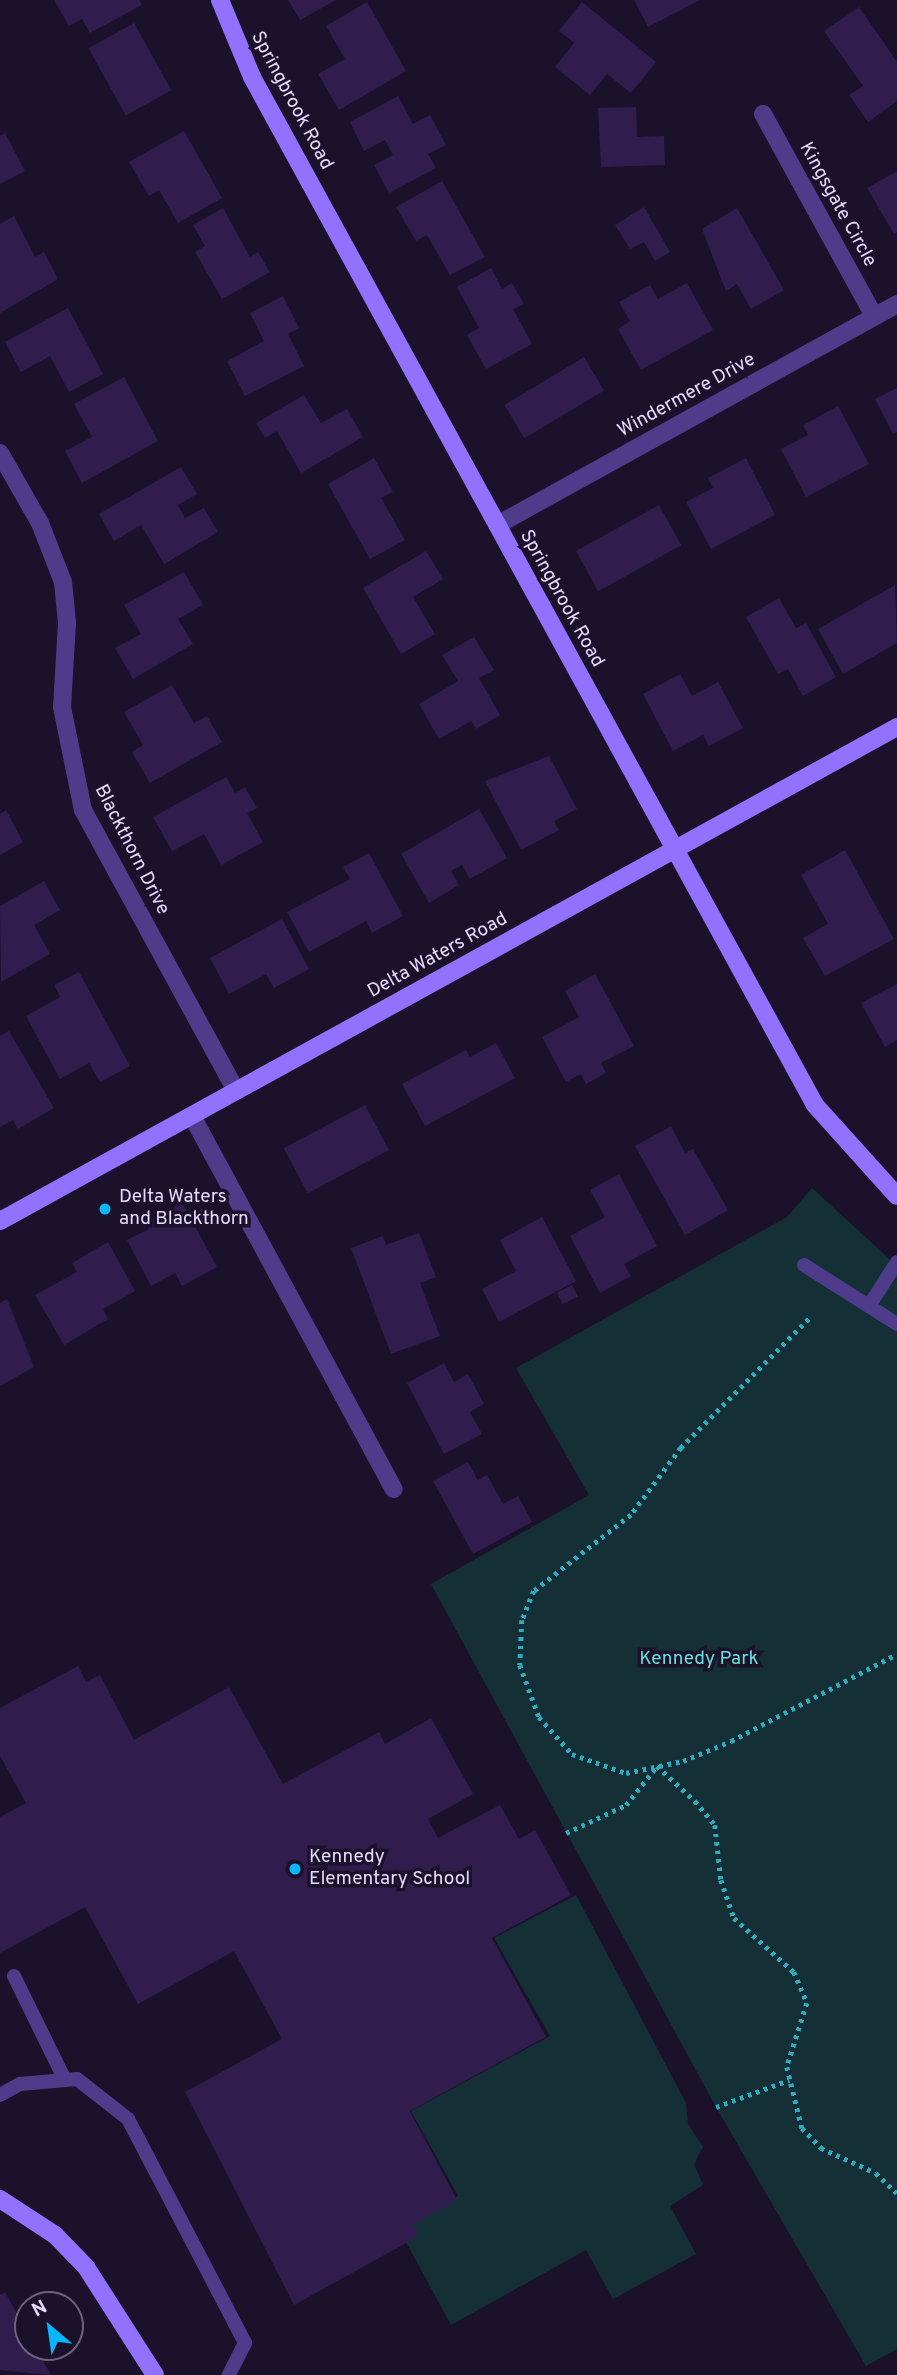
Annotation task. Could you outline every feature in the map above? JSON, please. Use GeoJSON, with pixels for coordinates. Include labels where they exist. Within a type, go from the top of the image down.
{"type":"FeatureCollection","features":[{"type":"Feature","properties":{"kind":"street","name":"Springbrook Road"},"geometry":{"type":"LineString","coordinates":[[220,0],[252,77],[815,1105],[897,1196]]}},
{"type":"Feature","properties":{"kind":"street","name":"Kingsgate Circle"},"geometry":{"type":"LineString","coordinates":[[763,114],[874,316]]}},
{"type":"Feature","properties":{"kind":"street","name":"Windermere Drive"},"geometry":{"type":"LineString","coordinates":[[497,525],[897,304]]}},
{"type":"Feature","properties":{"kind":"street","name":"Blackthorn Drive"},"geometry":{"type":"LineString","coordinates":[[0,453],[40,523],[62,582],[68,623],[62,707],[83,810],[236,1091]]}},
{"type":"Feature","properties":{"kind":"street","name":"Delta Waters Road"},"geometry":{"type":"LineString","coordinates":[[0,1221],[897,727]]}},
{"type":"Feature","properties":{"kind":"street"},"geometry":{"type":"LineString","coordinates":[[192,1116],[394,1489]]}},
{"type":"Feature","properties":{"kind":"street"},"geometry":{"type":"LineString","coordinates":[[0,2199],[55,2235],[86,2267],[155,2375]]}},
{"type":"Feature","properties":{"kind":"lane"},"geometry":{"type":"LineString","coordinates":[[869,1306],[897,1262]]}},
{"type":"Feature","properties":{"kind":"lane"},"geometry":{"type":"LineString","coordinates":[[804,1265],[897,1324]]}},
{"type":"Feature","properties":{"kind":"lane"},"geometry":{"type":"LineString","coordinates":[[14,1976],[65,2080]]}},
{"type":"Feature","properties":{"kind":"lane"},"geometry":{"type":"LineString","coordinates":[[0,2095],[20,2084],[78,2080],[128,2119],[245,2343],[229,2375]]}},
{"type":"Feature","properties":{"kind":"path"},"geometry":{"type":"LineString","coordinates":[[808,1318],[681,1448],[631,1515],[534,1591],[522,1620],[520,1665],[539,1717],[572,1754],[625,1773],[657,1766],[797,1711],[897,1654]]}},
{"type":"Feature","properties":{"kind":"path"},"geometry":{"type":"LineString","coordinates":[[566,1833],[626,1805],[657,1766]]}},
{"type":"Feature","properties":{"kind":"path"},"geometry":{"type":"LineString","coordinates":[[657,1766],[715,1825],[721,1880],[734,1918],[794,1972],[807,2003],[787,2067],[802,2128],[821,2148],[876,2173],[897,2193]]}},
{"type":"Feature","properties":{"kind":"path"},"geometry":{"type":"LineString","coordinates":[[716,2107],[789,2080]]}},
{"type":"Feature","properties":{"kind":"green space","name":"Kennedy Park"},"geometry":{"type":"Polygon","coordinates":[[[812,1188],[897,1266],[897,2349],[866,2366],[716,2107],[431,1584],[589,1495],[516,1368],[787,1217],[812,1188]]]}},
{"type":"Feature","properties":{"kind":"green space"},"geometry":{"type":"Polygon","coordinates":[[[576,1895],[686,2103],[688,2124],[703,2147],[694,2164],[703,2185],[670,2206],[696,2254],[613,2299],[586,2250],[451,2325],[399,2229],[458,2196],[411,2111],[550,2036],[494,1938],[576,1895]]]}},
{"type":"Feature","properties":{"kind":"building"},"geometry":{"type":"Polygon","coordinates":[[[54,0],[139,0],[142,5],[90,33],[82,19],[69,26],[54,0]]]}},
{"type":"Feature","properties":{"kind":"building"},"geometry":{"type":"Polygon","coordinates":[[[288,0],[336,0],[300,20],[288,0]]]}},
{"type":"Feature","properties":{"kind":"building"},"geometry":{"type":"Polygon","coordinates":[[[634,0],[700,0],[648,27],[634,0]]]}},
{"type":"Feature","properties":{"kind":"building"},"geometry":{"type":"Polygon","coordinates":[[[367,2],[406,71],[339,110],[318,74],[345,59],[326,26],[367,2]]]}},
{"type":"Feature","properties":{"kind":"building"},"geometry":{"type":"Polygon","coordinates":[[[582,2],[656,62],[631,93],[607,74],[590,95],[555,67],[574,43],[559,31],[582,2]]]}},
{"type":"Feature","properties":{"kind":"building"},"geometry":{"type":"Polygon","coordinates":[[[859,7],[897,62],[897,101],[868,122],[849,95],[863,86],[824,31],[859,7]]]}},
{"type":"Feature","properties":{"kind":"building"},"geometry":{"type":"Polygon","coordinates":[[[134,23],[171,90],[126,116],[89,48],[134,23]]]}},
{"type":"Feature","properties":{"kind":"building"},"geometry":{"type":"Polygon","coordinates":[[[398,96],[413,124],[430,115],[446,145],[428,154],[436,168],[389,193],[374,165],[393,155],[385,140],[364,151],[350,122],[398,96]]]}},
{"type":"Feature","properties":{"kind":"building"},"geometry":{"type":"Polygon","coordinates":[[[636,107],[637,137],[664,136],[665,165],[601,167],[598,108],[636,107]]]}},
{"type":"Feature","properties":{"kind":"building"},"geometry":{"type":"Polygon","coordinates":[[[184,131],[222,198],[178,223],[159,190],[149,196],[129,162],[184,131]]]}},
{"type":"Feature","properties":{"kind":"building"},"geometry":{"type":"Polygon","coordinates":[[[5,133],[25,171],[0,184],[0,136],[5,133]]]}},
{"type":"Feature","properties":{"kind":"building"},"geometry":{"type":"Polygon","coordinates":[[[897,171],[897,232],[894,234],[867,188],[897,171]]]}},
{"type":"Feature","properties":{"kind":"building"},"geometry":{"type":"Polygon","coordinates":[[[442,181],[485,257],[450,275],[427,235],[416,241],[396,207],[442,181]]]}},
{"type":"Feature","properties":{"kind":"building"},"geometry":{"type":"Polygon","coordinates":[[[644,207],[670,252],[655,261],[644,242],[630,249],[615,225],[644,207]]]}},
{"type":"Feature","properties":{"kind":"building"},"geometry":{"type":"Polygon","coordinates":[[[223,208],[250,257],[258,252],[270,272],[222,299],[195,252],[205,246],[193,225],[223,208]]]}},
{"type":"Feature","properties":{"kind":"building"},"geometry":{"type":"Polygon","coordinates":[[[737,208],[784,290],[751,309],[737,284],[726,291],[702,229],[737,208]]]}},
{"type":"Feature","properties":{"kind":"building"},"geometry":{"type":"Polygon","coordinates":[[[14,216],[35,257],[44,252],[58,279],[0,313],[0,224],[14,216]]]}},
{"type":"Feature","properties":{"kind":"building"},"geometry":{"type":"Polygon","coordinates":[[[491,268],[502,289],[512,283],[524,304],[513,309],[532,344],[486,369],[467,335],[479,328],[457,287],[491,268]]]}},
{"type":"Feature","properties":{"kind":"building"},"geometry":{"type":"Polygon","coordinates":[[[687,283],[713,330],[641,370],[618,329],[630,321],[619,302],[650,285],[658,299],[687,283]]]}},
{"type":"Feature","properties":{"kind":"building"},"geometry":{"type":"Polygon","coordinates":[[[283,296],[299,328],[288,334],[304,366],[245,396],[227,361],[264,341],[250,313],[283,296]]]}},
{"type":"Feature","properties":{"kind":"building"},"geometry":{"type":"Polygon","coordinates":[[[68,308],[103,374],[69,392],[50,356],[21,372],[5,342],[68,308]]]}},
{"type":"Feature","properties":{"kind":"building"},"geometry":{"type":"Polygon","coordinates":[[[584,357],[604,390],[524,438],[504,405],[584,357]]]}},
{"type":"Feature","properties":{"kind":"building"},"geometry":{"type":"Polygon","coordinates":[[[124,377],[158,441],[82,483],[65,451],[92,437],[74,404],[124,377]]]}},
{"type":"Feature","properties":{"kind":"building"},"geometry":{"type":"Polygon","coordinates":[[[897,388],[897,432],[893,434],[875,399],[897,388]]]}},
{"type":"Feature","properties":{"kind":"building"},"geometry":{"type":"Polygon","coordinates":[[[304,395],[321,423],[347,409],[363,437],[301,473],[277,431],[265,438],[256,423],[304,395]]]}},
{"type":"Feature","properties":{"kind":"building"},"geometry":{"type":"Polygon","coordinates":[[[838,406],[869,464],[806,497],[781,449],[808,435],[803,425],[838,406]]]}},
{"type":"Feature","properties":{"kind":"building"},"geometry":{"type":"Polygon","coordinates":[[[374,458],[393,492],[381,498],[405,540],[370,559],[328,484],[374,458]]]}},
{"type":"Feature","properties":{"kind":"building"},"geometry":{"type":"Polygon","coordinates":[[[746,458],[775,515],[711,549],[686,502],[713,488],[708,478],[746,458]]]}},
{"type":"Feature","properties":{"kind":"building"},"geometry":{"type":"Polygon","coordinates":[[[181,467],[197,494],[178,505],[185,518],[204,508],[218,532],[164,564],[141,525],[114,541],[99,514],[181,467]]]}},
{"type":"Feature","properties":{"kind":"building"},"geometry":{"type":"Polygon","coordinates":[[[659,505],[681,545],[598,591],[576,551],[659,505]]]}},
{"type":"Feature","properties":{"kind":"building"},"geometry":{"type":"Polygon","coordinates":[[[426,551],[443,579],[413,597],[435,634],[401,654],[363,588],[426,551]]]}},
{"type":"Feature","properties":{"kind":"building"},"geometry":{"type":"Polygon","coordinates":[[[184,572],[203,605],[178,619],[193,644],[133,679],[115,648],[141,634],[124,605],[184,572]]]}},
{"type":"Feature","properties":{"kind":"building"},"geometry":{"type":"Polygon","coordinates":[[[895,585],[897,643],[843,674],[818,629],[895,585]]]}},
{"type":"Feature","properties":{"kind":"building"},"geometry":{"type":"Polygon","coordinates":[[[779,598],[796,628],[806,623],[836,677],[803,696],[788,669],[778,674],[746,617],[779,598]]]}},
{"type":"Feature","properties":{"kind":"building"},"geometry":{"type":"Polygon","coordinates":[[[474,637],[494,670],[479,678],[500,715],[476,729],[471,721],[439,739],[419,704],[458,681],[442,655],[474,637]]]}},
{"type":"Feature","properties":{"kind":"building"},"geometry":{"type":"Polygon","coordinates":[[[680,674],[692,696],[718,682],[743,728],[709,746],[703,735],[673,751],[643,694],[680,674]]]}},
{"type":"Feature","properties":{"kind":"building"},"geometry":{"type":"Polygon","coordinates":[[[172,685],[194,723],[207,716],[222,742],[150,783],[132,752],[143,745],[124,712],[172,685]]]}},
{"type":"Feature","properties":{"kind":"building"},"geometry":{"type":"Polygon","coordinates":[[[549,756],[577,809],[554,821],[559,830],[521,850],[485,781],[549,756]]]}},
{"type":"Feature","properties":{"kind":"building"},"geometry":{"type":"Polygon","coordinates":[[[226,777],[235,793],[245,787],[257,808],[247,813],[263,842],[221,865],[204,834],[172,851],[153,817],[226,777]]]}},
{"type":"Feature","properties":{"kind":"building"},"geometry":{"type":"Polygon","coordinates":[[[479,809],[507,858],[470,879],[462,865],[451,871],[459,885],[429,903],[401,854],[479,809]]]}},
{"type":"Feature","properties":{"kind":"building"},"geometry":{"type":"Polygon","coordinates":[[[6,810],[23,842],[0,855],[0,814],[6,810]]]}},
{"type":"Feature","properties":{"kind":"building"},"geometry":{"type":"Polygon","coordinates":[[[845,850],[894,939],[825,976],[803,938],[828,924],[801,875],[845,850]]]}},
{"type":"Feature","properties":{"kind":"building"},"geometry":{"type":"Polygon","coordinates":[[[369,853],[403,916],[372,933],[366,921],[309,952],[287,912],[350,879],[343,867],[369,853]]]}},
{"type":"Feature","properties":{"kind":"building"},"geometry":{"type":"Polygon","coordinates":[[[44,881],[60,910],[34,925],[50,954],[1,982],[0,906],[44,881]]]}},
{"type":"Feature","properties":{"kind":"building"},"geometry":{"type":"Polygon","coordinates":[[[282,919],[309,969],[274,988],[266,974],[229,994],[210,958],[282,919]]]}},
{"type":"Feature","properties":{"kind":"building"},"geometry":{"type":"Polygon","coordinates":[[[79,972],[130,1066],[100,1082],[89,1063],[60,1079],[26,1016],[60,997],[54,985],[79,972]]]}},
{"type":"Feature","properties":{"kind":"building"},"geometry":{"type":"Polygon","coordinates":[[[595,974],[634,1046],[601,1063],[606,1073],[586,1084],[581,1074],[566,1082],[542,1037],[579,1017],[565,991],[595,974]]]}},
{"type":"Feature","properties":{"kind":"building"},"geometry":{"type":"Polygon","coordinates":[[[897,984],[897,1040],[885,1047],[861,1003],[897,984]]]}},
{"type":"Feature","properties":{"kind":"building"},"geometry":{"type":"Polygon","coordinates":[[[9,1031],[54,1108],[18,1129],[13,1120],[0,1127],[0,1036],[9,1031]]]}},
{"type":"Feature","properties":{"kind":"building"},"geometry":{"type":"Polygon","coordinates":[[[496,1043],[515,1078],[425,1126],[402,1084],[466,1050],[470,1057],[496,1043]]]}},
{"type":"Feature","properties":{"kind":"building"},"geometry":{"type":"Polygon","coordinates":[[[365,1105],[389,1150],[308,1193],[284,1148],[365,1105]]]}},
{"type":"Feature","properties":{"kind":"building"},"geometry":{"type":"Polygon","coordinates":[[[671,1126],[685,1153],[693,1149],[728,1210],[685,1235],[635,1146],[671,1126]]]}},
{"type":"Feature","properties":{"kind":"building"},"geometry":{"type":"Polygon","coordinates":[[[619,1174],[657,1246],[624,1264],[631,1276],[600,1293],[570,1236],[605,1217],[590,1190],[619,1174]]]}},
{"type":"Feature","properties":{"kind":"building"},"geometry":{"type":"Polygon","coordinates":[[[182,1202],[217,1267],[182,1286],[175,1273],[151,1286],[127,1240],[149,1229],[145,1222],[182,1202]]]}},
{"type":"Feature","properties":{"kind":"building"},"geometry":{"type":"Polygon","coordinates":[[[542,1217],[576,1281],[499,1322],[482,1289],[516,1271],[500,1240],[542,1217]]]}},
{"type":"Feature","properties":{"kind":"building"},"geometry":{"type":"Polygon","coordinates":[[[419,1233],[436,1277],[420,1283],[440,1336],[391,1354],[351,1248],[383,1236],[386,1245],[419,1233]]]}},
{"type":"Feature","properties":{"kind":"building"},"geometry":{"type":"Polygon","coordinates":[[[108,1242],[135,1291],[103,1309],[108,1319],[64,1345],[35,1295],[77,1272],[72,1263],[108,1242]]]}},
{"type":"Feature","properties":{"kind":"building"},"geometry":{"type":"Polygon","coordinates":[[[572,1285],[578,1297],[563,1304],[557,1293],[572,1285]]]}},
{"type":"Feature","properties":{"kind":"building"},"geometry":{"type":"Polygon","coordinates":[[[7,1299],[34,1367],[0,1386],[0,1303],[7,1299]]]}},
{"type":"Feature","properties":{"kind":"building"},"geometry":{"type":"Polygon","coordinates":[[[444,1363],[454,1382],[468,1374],[484,1404],[470,1412],[482,1434],[444,1454],[407,1383],[444,1363]]]}},
{"type":"Feature","properties":{"kind":"building"},"geometry":{"type":"Polygon","coordinates":[[[468,1462],[478,1480],[487,1475],[503,1504],[518,1496],[532,1522],[473,1554],[433,1481],[468,1462]]]}},
{"type":"Feature","properties":{"kind":"building","name":"Kennedy Elementary School"},"geometry":{"type":"Polygon","coordinates":[[[78,1666],[86,1682],[100,1675],[134,1740],[229,1687],[283,1784],[379,1732],[385,1744],[431,1718],[473,1794],[428,1819],[438,1838],[500,1805],[519,1839],[535,1830],[571,1895],[492,1938],[546,2037],[410,2111],[457,2200],[412,2225],[418,2235],[408,2242],[294,2305],[185,2092],[282,2039],[234,1951],[138,2004],[85,1907],[0,1953],[0,1817],[26,1803],[0,1756],[0,1708],[78,1666]]]}},
{"type":"Feature","properties":{"kind":"building"},"geometry":{"type":"Polygon","coordinates":[[[5,2292],[14,2308],[14,2361],[43,2361],[51,2375],[0,2370],[0,2295],[5,2292]]]}},
{"type":"Feature","properties":{"kind":"place","name":"Delta Waters and Blackthorn"},"geometry":{"type":"Point","coordinates":[105,1209]}},
{"type":"Feature","properties":{"kind":"place","name":"Kennedy Elementary School"},"geometry":{"type":"Point","coordinates":[295,1869]}}]}
